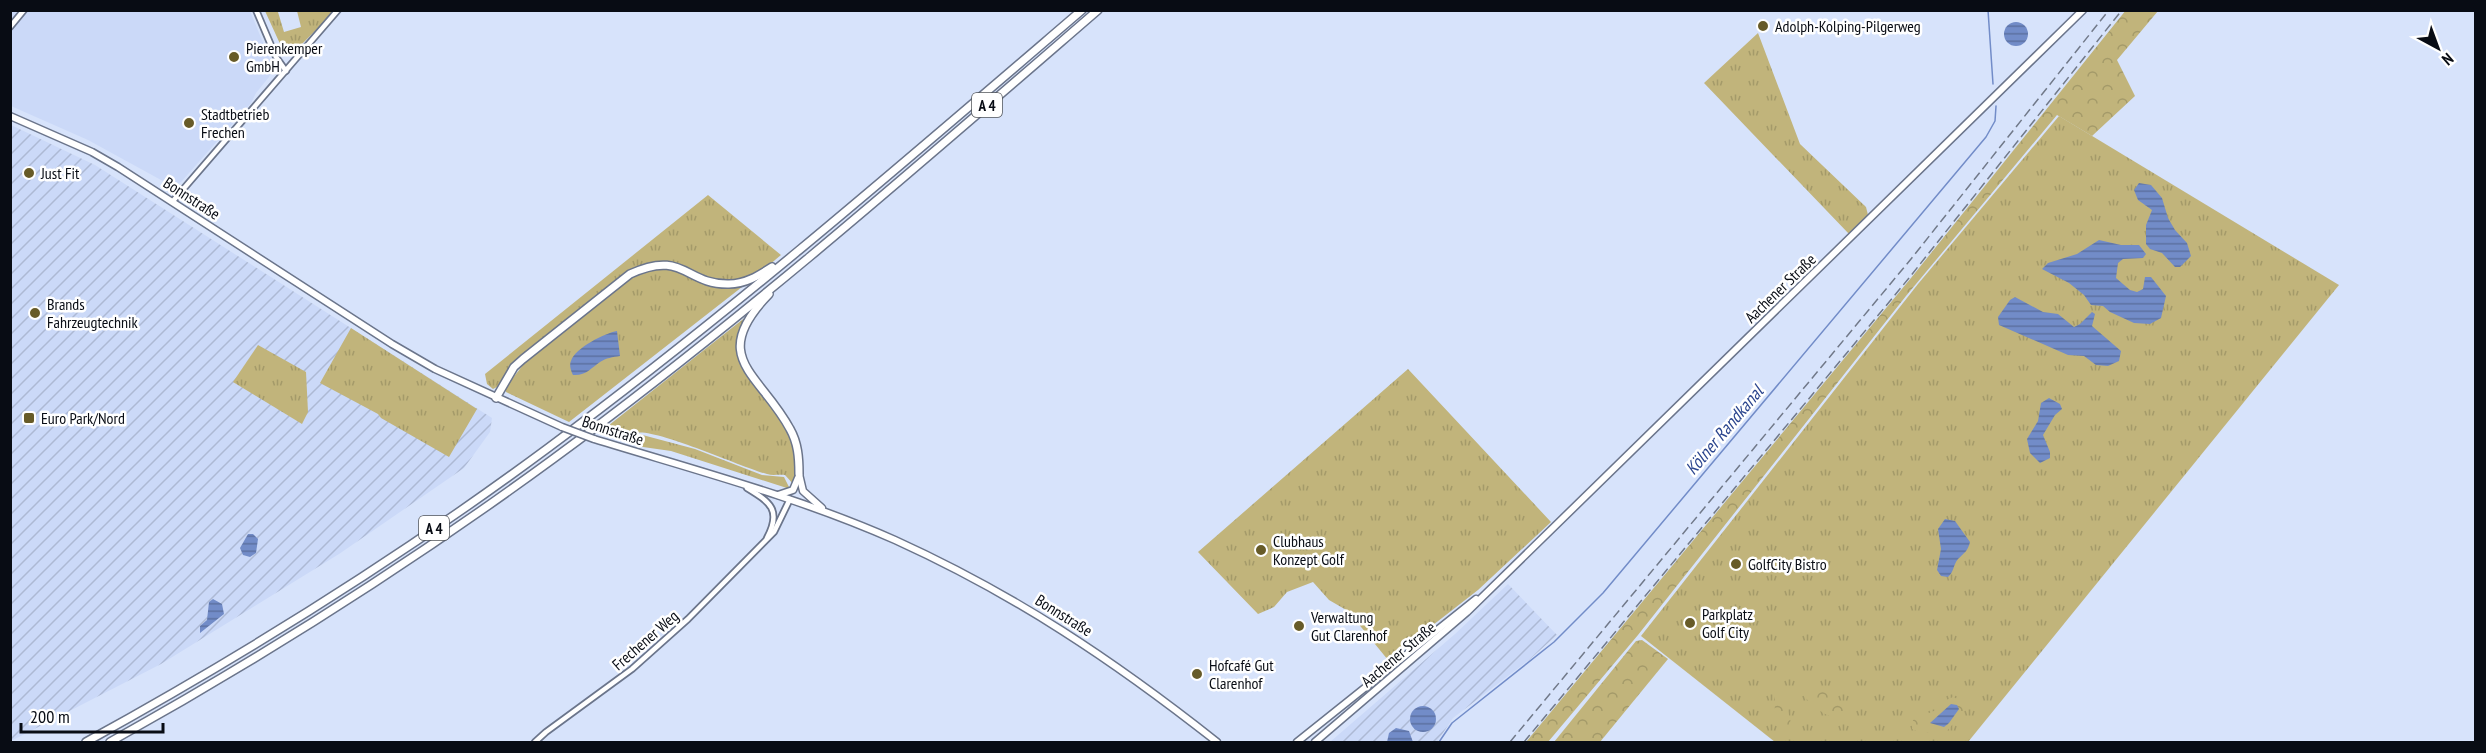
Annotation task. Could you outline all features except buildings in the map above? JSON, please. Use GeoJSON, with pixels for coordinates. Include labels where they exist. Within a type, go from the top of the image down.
{"type":"FeatureCollection","features":[{"type":"Feature","properties":{"kind":"highway","name":"A 4"},"geometry":{"type":"LineString","coordinates":[[86,742],[298,618],[455,514],[653,368],[1082,10]]}},
{"type":"Feature","properties":{"kind":"highway","name":"A 4"},"geometry":{"type":"LineString","coordinates":[[110,742],[224,677],[315,621],[475,515],[593,429],[785,276],[1098,10]]}},
{"type":"Feature","properties":{"kind":"highway"},"geometry":{"type":"LineString","coordinates":[[496,398],[514,367],[630,274],[649,266],[666,264],[714,282],[730,284],[752,279],[787,258]]}},
{"type":"Feature","properties":{"kind":"highway"},"geometry":{"type":"LineString","coordinates":[[785,276],[749,316],[743,328],[741,345],[746,369],[793,434],[798,451],[799,474]]}},
{"type":"Feature","properties":{"kind":"main road","name":"Aachener Straße"},"geometry":{"type":"LineString","coordinates":[[1315,742],[1438,638],[2083,10]]}},
{"type":"Feature","properties":{"kind":"main road","name":"Bonnstraße"},"geometry":{"type":"LineString","coordinates":[[10,116],[93,152],[173,201],[392,344],[435,369],[496,398],[594,439],[743,484],[827,513],[894,540],[1029,609],[1122,669],[1217,742]]}},
{"type":"Feature","properties":{"kind":"main road"},"geometry":{"type":"LineString","coordinates":[[775,495],[793,490],[799,474]]}},
{"type":"Feature","properties":{"kind":"main road"},"geometry":{"type":"LineString","coordinates":[[799,474],[803,491],[827,513]]}},
{"type":"Feature","properties":{"kind":"main road","name":"Aachener Straße"},"geometry":{"type":"LineString","coordinates":[[1297,742],[1495,583]]}},
{"type":"Feature","properties":{"kind":"street"},"geometry":{"type":"LineString","coordinates":[[10,27],[24,10]]}},
{"type":"Feature","properties":{"kind":"street"},"geometry":{"type":"LineString","coordinates":[[256,10],[276,57],[285,71]]}},
{"type":"Feature","properties":{"kind":"street"},"geometry":{"type":"LineString","coordinates":[[173,201],[338,10]]}},
{"type":"Feature","properties":{"kind":"street","name":"Frechener Weg"},"geometry":{"type":"LineString","coordinates":[[743,484],[767,501],[773,513],[772,528],[762,545]]}},
{"type":"Feature","properties":{"kind":"street","name":"Frechener Weg"},"geometry":{"type":"LineString","coordinates":[[535,742],[632,669],[688,619],[762,545],[778,526],[790,500]]}},
{"type":"Feature","properties":{"kind":"shaded area"},"geometry":{"type":"Polygon","coordinates":[[[11,11],[250,11],[273,67],[269,77],[251,103],[181,182],[172,186],[88,140],[11,106],[11,11]]]}},
{"type":"Feature","properties":{"kind":"shaded area"},"geometry":{"type":"Polygon","coordinates":[[[11,125],[95,165],[492,418],[490,432],[464,468],[339,554],[161,664],[11,741],[11,125]]]}},
{"type":"Feature","properties":{"kind":"shaded area"},"geometry":{"type":"Polygon","coordinates":[[[1508,584],[1557,635],[1529,660],[1453,718],[1437,742],[1330,742],[1455,634],[1508,584]]]}},
{"type":"Feature","properties":{"kind":"green space"},"geometry":{"type":"Polygon","coordinates":[[[2126,10],[2158,11],[2117,60],[2135,96],[2092,136],[2057,115],[1906,296],[1638,635],[1548,742],[1526,742],[1911,278],[2126,10]]]}},
{"type":"Feature","properties":{"kind":"green space"},"geometry":{"type":"Polygon","coordinates":[[[265,11],[278,12],[284,32],[301,27],[297,11],[335,11],[297,49],[288,52],[287,47],[281,46],[265,11]]]}},
{"type":"Feature","properties":{"kind":"green space"},"geometry":{"type":"Polygon","coordinates":[[[1758,33],[1800,144],[1866,207],[1868,215],[1849,234],[1704,83],[1758,33]]]}},
{"type":"Feature","properties":{"kind":"green space"},"geometry":{"type":"Polygon","coordinates":[[[2059,116],[2339,285],[1968,742],[1775,742],[1641,636],[1918,284],[2059,116]]]}},
{"type":"Feature","properties":{"kind":"green space"},"geometry":{"type":"Polygon","coordinates":[[[708,195],[781,255],[756,274],[730,281],[716,280],[678,265],[663,263],[647,265],[627,273],[521,356],[497,387],[493,389],[487,384],[485,374],[708,195]]]}},
{"type":"Feature","properties":{"kind":"green space"},"geometry":{"type":"Polygon","coordinates":[[[670,268],[728,287],[742,287],[569,422],[506,392],[505,388],[526,361],[628,279],[645,270],[670,268]]]}},
{"type":"Feature","properties":{"kind":"green space"},"geometry":{"type":"Polygon","coordinates":[[[747,316],[740,334],[739,351],[752,381],[784,424],[792,439],[796,456],[794,485],[785,475],[767,474],[660,436],[635,433],[695,449],[762,475],[784,477],[790,489],[671,451],[643,447],[599,433],[747,316]]]}},
{"type":"Feature","properties":{"kind":"green space"},"geometry":{"type":"Polygon","coordinates":[[[351,328],[477,409],[449,457],[381,418],[378,414],[320,383],[351,328]]]}},
{"type":"Feature","properties":{"kind":"green space"},"geometry":{"type":"Polygon","coordinates":[[[258,345],[306,372],[308,412],[302,424],[233,382],[258,345]]]}},
{"type":"Feature","properties":{"kind":"green space"},"geometry":{"type":"Polygon","coordinates":[[[1408,369],[1551,522],[1478,590],[1388,660],[1348,611],[1329,600],[1313,582],[1287,592],[1274,607],[1258,614],[1198,552],[1408,369]]]}},
{"type":"Feature","properties":{"kind":"green space"},"geometry":{"type":"Polygon","coordinates":[[[1642,640],[1668,659],[1600,742],[1554,742],[1636,641],[1642,640]]]}},
{"type":"Feature","properties":{"kind":"green space"},"geometry":{"type":"Polygon","coordinates":[[[1778,686],[1794,735],[1791,738],[1778,729],[1776,723],[1773,688],[1778,686]]]}},
{"type":"Feature","properties":{"kind":"green space"},"geometry":{"type":"Polygon","coordinates":[[[1818,687],[1847,704],[1851,710],[1846,716],[1840,718],[1826,714],[1803,695],[1806,689],[1818,687]]]}},
{"type":"Feature","properties":{"kind":"green space"},"geometry":{"type":"Polygon","coordinates":[[[1953,697],[1962,701],[1965,710],[1946,732],[1921,733],[1912,729],[1913,720],[1936,710],[1944,701],[1953,697]]]}},
{"type":"Feature","properties":{"kind":"water"},"geometry":{"type":"Polygon","coordinates":[[[2016,22],[2025,25],[2028,34],[2025,43],[2016,46],[2007,43],[2004,34],[2007,25],[2016,22]]]}},
{"type":"Feature","properties":{"kind":"water"},"geometry":{"type":"Polygon","coordinates":[[[2139,183],[2151,185],[2162,198],[2168,218],[2187,243],[2191,256],[2180,267],[2175,267],[2162,253],[2150,249],[2146,244],[2146,225],[2152,210],[2138,200],[2134,190],[2139,183]]]}},
{"type":"Feature","properties":{"kind":"water"},"geometry":{"type":"Polygon","coordinates":[[[2099,240],[2121,245],[2139,245],[2146,254],[2143,258],[2123,259],[2118,263],[2116,278],[2130,290],[2137,292],[2143,289],[2145,277],[2151,277],[2166,296],[2161,318],[2150,324],[2134,323],[2110,312],[2103,306],[2091,305],[2084,295],[2069,283],[2042,269],[2048,263],[2077,254],[2099,240]]]}},
{"type":"Feature","properties":{"kind":"water"},"geometry":{"type":"Polygon","coordinates":[[[2015,297],[2043,312],[2058,314],[2074,327],[2092,312],[2095,314],[2092,326],[2121,351],[2119,361],[2108,366],[2096,365],[2084,356],[2068,355],[1999,325],[1998,317],[2010,300],[2015,297]]]}},
{"type":"Feature","properties":{"kind":"water"},"geometry":{"type":"Polygon","coordinates":[[[617,331],[620,356],[602,361],[585,373],[573,375],[570,363],[578,351],[598,338],[617,331]]]}},
{"type":"Feature","properties":{"kind":"water"},"geometry":{"type":"Polygon","coordinates":[[[2049,398],[2060,404],[2062,409],[2055,415],[2043,435],[2050,458],[2040,463],[2030,453],[2027,439],[2038,421],[2041,403],[2049,398]]]}},
{"type":"Feature","properties":{"kind":"water"},"geometry":{"type":"Polygon","coordinates":[[[1945,519],[1955,521],[1970,542],[1948,577],[1941,576],[1937,570],[1941,549],[1938,529],[1945,519]]]}},
{"type":"Feature","properties":{"kind":"water"},"geometry":{"type":"Polygon","coordinates":[[[248,534],[253,534],[258,539],[256,553],[250,557],[243,555],[240,548],[248,534]]]}},
{"type":"Feature","properties":{"kind":"water"},"geometry":{"type":"Polygon","coordinates":[[[213,599],[222,604],[224,614],[200,633],[200,626],[207,620],[209,602],[213,599]]]}},
{"type":"Feature","properties":{"kind":"water"},"geometry":{"type":"Polygon","coordinates":[[[1951,704],[1957,705],[1959,709],[1949,723],[1944,727],[1930,723],[1951,704]]]}},
{"type":"Feature","properties":{"kind":"water"},"geometry":{"type":"Polygon","coordinates":[[[1423,706],[1432,710],[1436,719],[1432,728],[1423,732],[1414,728],[1410,719],[1414,710],[1423,706]]]}},
{"type":"Feature","properties":{"kind":"water"},"geometry":{"type":"Polygon","coordinates":[[[1396,728],[1409,731],[1413,742],[1387,742],[1389,733],[1396,728]]]}},
{"type":"Feature","properties":{"kind":"waterway","name":"Kölner Randkanal"},"geometry":{"type":"LineString","coordinates":[[1988,10],[1993,84]]}},
{"type":"Feature","properties":{"kind":"waterway","name":"Kölner Randkanal"},"geometry":{"type":"LineString","coordinates":[[1439,742],[1452,723],[1554,642],[1603,593],[1986,137],[1995,121],[1996,106]]}},
{"type":"Feature","properties":{"kind":"railway"},"geometry":{"type":"LineString","coordinates":[[1510,742],[1911,259],[2109,10]]}},
{"type":"Feature","properties":{"kind":"railway"},"geometry":{"type":"LineString","coordinates":[[1524,742],[1909,278],[2122,10]]}},
{"type":"Feature","properties":{"kind":"place","name":"Adolph-Kolping-Pilgerweg"},"geometry":{"type":"Point","coordinates":[1763,26]}},
{"type":"Feature","properties":{"kind":"place","name":"Pierenkemper GmbH"},"geometry":{"type":"Point","coordinates":[234,57]}},
{"type":"Feature","properties":{"kind":"place","name":"Stadtbetrieb Frechen"},"geometry":{"type":"Point","coordinates":[189,123]}},
{"type":"Feature","properties":{"kind":"place","name":"Just Fit"},"geometry":{"type":"Point","coordinates":[29,173]}},
{"type":"Feature","properties":{"kind":"place","name":"Brands Fahrzeugtechnik"},"geometry":{"type":"Point","coordinates":[35,313]}},
{"type":"Feature","properties":{"kind":"place","name":"Euro Park/Nord"},"geometry":{"type":"Point","coordinates":[29,418]}},
{"type":"Feature","properties":{"kind":"place","name":"Clubhaus Konzept Golf"},"geometry":{"type":"Point","coordinates":[1261,550]}},
{"type":"Feature","properties":{"kind":"place","name":"GolfCity Bistro"},"geometry":{"type":"Point","coordinates":[1736,564]}},
{"type":"Feature","properties":{"kind":"place","name":"Parkplatz Golf City"},"geometry":{"type":"Point","coordinates":[1690,623]}},
{"type":"Feature","properties":{"kind":"place","name":"Verwaltung Gut Clarenhof"},"geometry":{"type":"Point","coordinates":[1299,626]}},
{"type":"Feature","properties":{"kind":"place","name":"Hofcafé Gut Clarenhof"},"geometry":{"type":"Point","coordinates":[1197,674]}}]}
